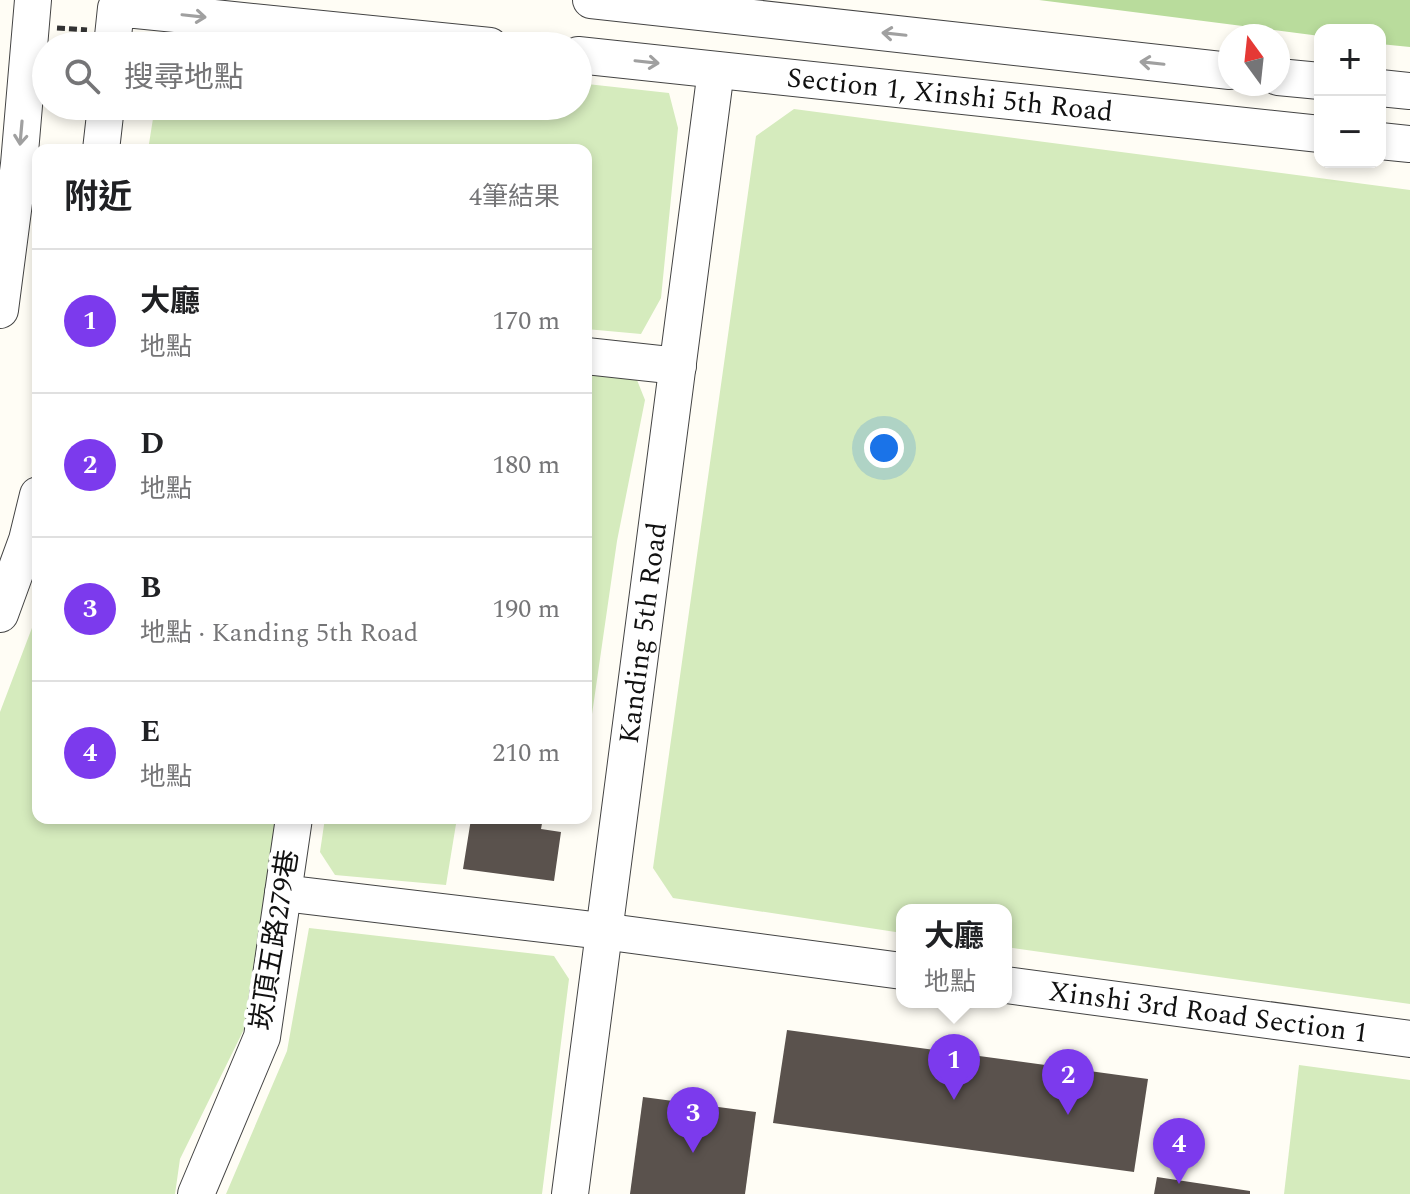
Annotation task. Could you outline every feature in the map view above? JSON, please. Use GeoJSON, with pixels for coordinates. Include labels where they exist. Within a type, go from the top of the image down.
{"type":"FeatureCollection","features":[{"type":"Feature","properties":{"kind":"street"},"geometry":{"type":"LineString","coordinates":[[0,310],[19,164],[33,0]]}},
{"type":"Feature","properties":{"kind":"street","name":"Section 1, Xinshi 5th Road"},"geometry":{"type":"LineString","coordinates":[[591,0],[1218,70]]}},
{"type":"Feature","properties":{"kind":"street"},"geometry":{"type":"LineString","coordinates":[[113,32],[116,8],[352,32]]}},
{"type":"Feature","properties":{"kind":"street","name":"Section 1, Xinshi 5th Road"},"geometry":{"type":"LineString","coordinates":[[592,57],[1314,133]]}},
{"type":"Feature","properties":{"kind":"street","name":"Kanding 5th Road"},"geometry":{"type":"LineString","coordinates":[[570,1194],[716,70]]}},
{"type":"Feature","properties":{"kind":"street"},"geometry":{"type":"LineString","coordinates":[[1290,78],[1314,80]]}},
{"type":"Feature","properties":{"kind":"street"},"geometry":{"type":"LineString","coordinates":[[1386,89],[1410,91]]}},
{"type":"Feature","properties":{"kind":"street"},"geometry":{"type":"LineString","coordinates":[[102,144],[104,120]]}},
{"type":"Feature","properties":{"kind":"street"},"geometry":{"type":"LineString","coordinates":[[1386,142],[1410,144]]}},
{"type":"Feature","properties":{"kind":"street"},"geometry":{"type":"LineString","coordinates":[[592,357],[678,366]]}},
{"type":"Feature","properties":{"kind":"street"},"geometry":{"type":"LineString","coordinates":[[0,614],[32,520]]}},
{"type":"Feature","properties":{"kind":"street","name":"崁頂五路279巷"},"geometry":{"type":"LineString","coordinates":[[196,1194],[262,1037],[293,824]]}},
{"type":"Feature","properties":{"kind":"street"},"geometry":{"type":"LineString","coordinates":[[283,893],[896,970]]}},
{"type":"Feature","properties":{"kind":"street","name":"Xinshi 3rd Road Section 1"},"geometry":{"type":"LineString","coordinates":[[1012,986],[1410,1039]]}},
{"type":"Feature","properties":{"kind":"green space"},"geometry":{"type":"Polygon","coordinates":[[[1039,0],[1410,0],[1410,47],[1386,45],[1386,24],[1314,24],[1314,35],[1290,32],[1290,24],[1226,24],[1039,0]]]}},
{"type":"Feature","properties":{"kind":"green space"},"geometry":{"type":"Polygon","coordinates":[[[592,85],[669,93],[678,128],[661,298],[641,334],[592,330],[592,144],[149,144],[153,120],[592,120],[592,85]]]}},
{"type":"Feature","properties":{"kind":"green space"},"geometry":{"type":"Polygon","coordinates":[[[794,109],[1410,190],[1410,1004],[1012,948],[1012,904],[896,904],[896,932],[673,898],[653,868],[756,136],[794,109]]]}},
{"type":"Feature","properties":{"kind":"green space"},"geometry":{"type":"Polygon","coordinates":[[[592,375],[637,380],[645,400],[617,541],[592,714],[592,375]]]}},
{"type":"Feature","properties":{"kind":"green space"},"geometry":{"type":"Polygon","coordinates":[[[32,628],[32,824],[275,824],[254,1009],[180,1159],[175,1194],[0,1194],[0,712],[32,628]]]}},
{"type":"Feature","properties":{"kind":"green space"},"geometry":{"type":"Polygon","coordinates":[[[324,824],[456,824],[446,885],[335,875],[320,852],[324,824]]]}},
{"type":"Feature","properties":{"kind":"green space"},"geometry":{"type":"Polygon","coordinates":[[[309,928],[554,956],[569,979],[542,1194],[226,1194],[287,1051],[309,928]]]}},
{"type":"Feature","properties":{"kind":"green space"},"geometry":{"type":"Polygon","coordinates":[[[1299,1065],[1410,1080],[1410,1194],[1284,1194],[1299,1065]]]}},
{"type":"Feature","properties":{"kind":"building"},"geometry":{"type":"Polygon","coordinates":[[[470,824],[542,824],[541,829],[561,832],[554,881],[463,869],[470,824]]]}},
{"type":"Feature","properties":{"kind":"building"},"geometry":{"type":"Polygon","coordinates":[[[787,1030],[1148,1079],[1134,1172],[773,1123],[787,1030]]]}},
{"type":"Feature","properties":{"kind":"building"},"geometry":{"type":"Polygon","coordinates":[[[643,1097],[756,1112],[745,1194],[630,1194],[643,1097]]]}},
{"type":"Feature","properties":{"kind":"building"},"geometry":{"type":"Polygon","coordinates":[[[1157,1177],[1250,1191],[1250,1194],[1154,1194],[1157,1177]]]}},
{"type":"Feature","properties":{"kind":"place","name":"大廳"},"geometry":{"type":"Point","coordinates":[954,1100]}},
{"type":"Feature","properties":{"kind":"place","name":"D"},"geometry":{"type":"Point","coordinates":[1068,1115]}},
{"type":"Feature","properties":{"kind":"place","name":"B"},"geometry":{"type":"Point","coordinates":[693,1153]}},
{"type":"Feature","properties":{"kind":"place","name":"E"},"geometry":{"type":"Point","coordinates":[1179,1184]}}]}
